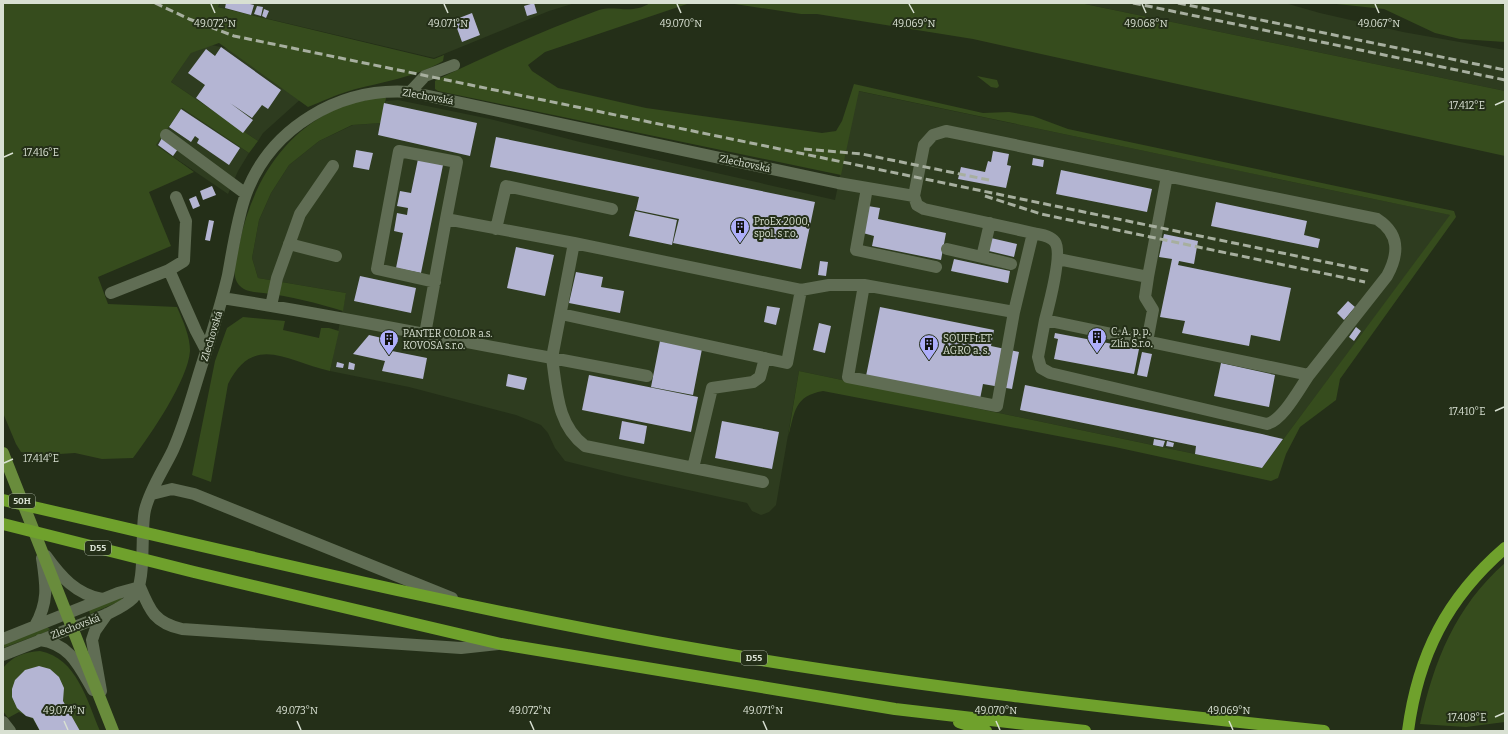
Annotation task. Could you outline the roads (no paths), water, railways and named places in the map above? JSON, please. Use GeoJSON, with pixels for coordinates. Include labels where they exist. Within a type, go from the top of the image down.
{"type":"FeatureCollection","features":[{"type":"Feature","properties":{"kind":"highway","name":"D55"},"geometry":{"type":"LineString","coordinates":[[3,500],[503,613],[702,650],[902,682],[1106,708],[1324,731]]}},
{"type":"Feature","properties":{"kind":"highway","name":"D55"},"geometry":{"type":"LineString","coordinates":[[3,524],[194,572],[501,644],[895,710],[1085,731]]}},
{"type":"Feature","properties":{"kind":"highway"},"geometry":{"type":"LineString","coordinates":[[1408,731],[1411,710],[1421,671],[1443,620],[1469,583],[1488,562],[1505,548]]}},
{"type":"Feature","properties":{"kind":"highway"},"geometry":{"type":"LineString","coordinates":[[935,715],[986,731]]}},
{"type":"Feature","properties":{"kind":"main road","name":"50H"},"geometry":{"type":"LineString","coordinates":[[3,453],[111,726]]}},
{"type":"Feature","properties":{"kind":"street"},"geometry":{"type":"LineString","coordinates":[[410,92],[425,76],[454,65]]}},
{"type":"Feature","properties":{"kind":"street","name":"Zlechovská"},"geometry":{"type":"LineString","coordinates":[[3,655],[108,614],[121,607],[134,597],[140,587],[143,528],[146,509],[174,448],[206,350],[222,298],[246,194],[264,161],[280,141],[303,121],[322,108],[336,102],[390,90],[410,92],[838,183],[914,196]]}},
{"type":"Feature","properties":{"kind":"street"},"geometry":{"type":"LineString","coordinates":[[946,131],[1377,219],[1388,229],[1396,246],[1396,256],[1393,266],[1387,276],[1276,420],[1267,424],[1045,371],[1039,363],[1038,358],[1058,259],[1058,250],[1053,240],[1048,237],[1032,233],[924,209],[917,204],[914,196],[924,145],[933,135],[946,131]]}},
{"type":"Feature","properties":{"kind":"street"},"geometry":{"type":"LineString","coordinates":[[166,135],[246,194]]}},
{"type":"Feature","properties":{"kind":"street"},"geometry":{"type":"LineString","coordinates":[[425,334],[435,282],[446,219],[458,162],[399,151],[377,269],[435,282]]}},
{"type":"Feature","properties":{"kind":"street"},"geometry":{"type":"LineString","coordinates":[[271,306],[277,278],[300,214],[333,166]]}},
{"type":"Feature","properties":{"kind":"street"},"geometry":{"type":"LineString","coordinates":[[1147,342],[1153,310],[1145,297],[1167,176]]}},
{"type":"Feature","properties":{"kind":"street"},"geometry":{"type":"LineString","coordinates":[[496,229],[506,186],[612,209]]}},
{"type":"Feature","properties":{"kind":"street"},"geometry":{"type":"LineString","coordinates":[[867,188],[856,250],[936,267]]}},
{"type":"Feature","properties":{"kind":"street"},"geometry":{"type":"LineString","coordinates":[[112,293],[169,270],[184,261],[186,221],[176,196]]}},
{"type":"Feature","properties":{"kind":"street"},"geometry":{"type":"LineString","coordinates":[[446,219],[574,243],[801,290],[829,284],[864,285],[1014,312]]}},
{"type":"Feature","properties":{"kind":"street"},"geometry":{"type":"LineString","coordinates":[[982,257],[990,223]]}},
{"type":"Feature","properties":{"kind":"street"},"geometry":{"type":"LineString","coordinates":[[864,285],[848,377],[997,406],[1014,312],[1032,233]]}},
{"type":"Feature","properties":{"kind":"street"},"geometry":{"type":"LineString","coordinates":[[574,243],[552,358],[561,415],[576,439],[585,446],[763,482]]}},
{"type":"Feature","properties":{"kind":"street"},"geometry":{"type":"LineString","coordinates":[[289,244],[336,256]]}},
{"type":"Feature","properties":{"kind":"street"},"geometry":{"type":"LineString","coordinates":[[947,249],[1011,264]]}},
{"type":"Feature","properties":{"kind":"street"},"geometry":{"type":"LineString","coordinates":[[1058,259],[1148,277]]}},
{"type":"Feature","properties":{"kind":"street"},"geometry":{"type":"LineString","coordinates":[[169,270],[206,350]]}},
{"type":"Feature","properties":{"kind":"street"},"geometry":{"type":"LineString","coordinates":[[561,314],[787,363],[801,290]]}},
{"type":"Feature","properties":{"kind":"street"},"geometry":{"type":"LineString","coordinates":[[222,298],[648,376]]}},
{"type":"Feature","properties":{"kind":"street"},"geometry":{"type":"LineString","coordinates":[[1045,320],[1309,376]]}},
{"type":"Feature","properties":{"kind":"street"},"geometry":{"type":"LineString","coordinates":[[693,468],[712,388],[753,382],[760,377],[765,358]]}},
{"type":"Feature","properties":{"kind":"street"},"geometry":{"type":"LineString","coordinates":[[152,494],[172,489],[188,492],[453,599],[503,613]]}},
{"type":"Feature","properties":{"kind":"street"},"geometry":{"type":"LineString","coordinates":[[41,549],[58,574],[72,587],[88,596],[102,599]]}},
{"type":"Feature","properties":{"kind":"street"},"geometry":{"type":"LineString","coordinates":[[35,626],[43,611],[45,597],[41,549]]}},
{"type":"Feature","properties":{"kind":"street"},"geometry":{"type":"LineString","coordinates":[[140,587],[154,614],[162,623],[182,629],[461,648],[501,644]]}},
{"type":"Feature","properties":{"kind":"street","name":"Zlechovská"},"geometry":{"type":"LineString","coordinates":[[3,639],[102,599],[140,587]]}},
{"type":"Feature","properties":{"kind":"street"},"geometry":{"type":"LineString","coordinates":[[108,614],[95,631],[92,640],[99,684],[111,726]]}},
{"type":"Feature","properties":{"kind":"street"},"geometry":{"type":"LineString","coordinates":[[40,640],[53,642],[71,655],[111,726]]}},
{"type":"Feature","properties":{"kind":"street"},"geometry":{"type":"LineString","coordinates":[[3,722],[10,731]]}},
{"type":"Feature","properties":{"kind":"railway"},"geometry":{"type":"LineString","coordinates":[[155,3],[189,19],[234,36],[1369,271]]}},
{"type":"Feature","properties":{"kind":"railway"},"geometry":{"type":"LineString","coordinates":[[1133,3],[1505,80]]}},
{"type":"Feature","properties":{"kind":"railway"},"geometry":{"type":"LineString","coordinates":[[1178,3],[1505,70]]}},
{"type":"Feature","properties":{"kind":"railway"},"geometry":{"type":"LineString","coordinates":[[804,149],[862,154],[989,180]]}},
{"type":"Feature","properties":{"kind":"railway"},"geometry":{"type":"LineString","coordinates":[[985,196],[1041,214],[1365,282]]}},
{"type":"Feature","properties":{"kind":"place","name":"ProEx 2000, spol. s r.o."},"geometry":{"type":"Point","coordinates":[740,244]}},
{"type":"Feature","properties":{"kind":"place","name":"C. A. p. p. Zlín S.r.o."},"geometry":{"type":"Point","coordinates":[1097,354]}},
{"type":"Feature","properties":{"kind":"place","name":"PANTER COLOR a.s. KOVOSA s.r.o."},"geometry":{"type":"Point","coordinates":[389,356]}},
{"type":"Feature","properties":{"kind":"place","name":"SOUFFLET AGRO a. s."},"geometry":{"type":"Point","coordinates":[929,361]}}]}
